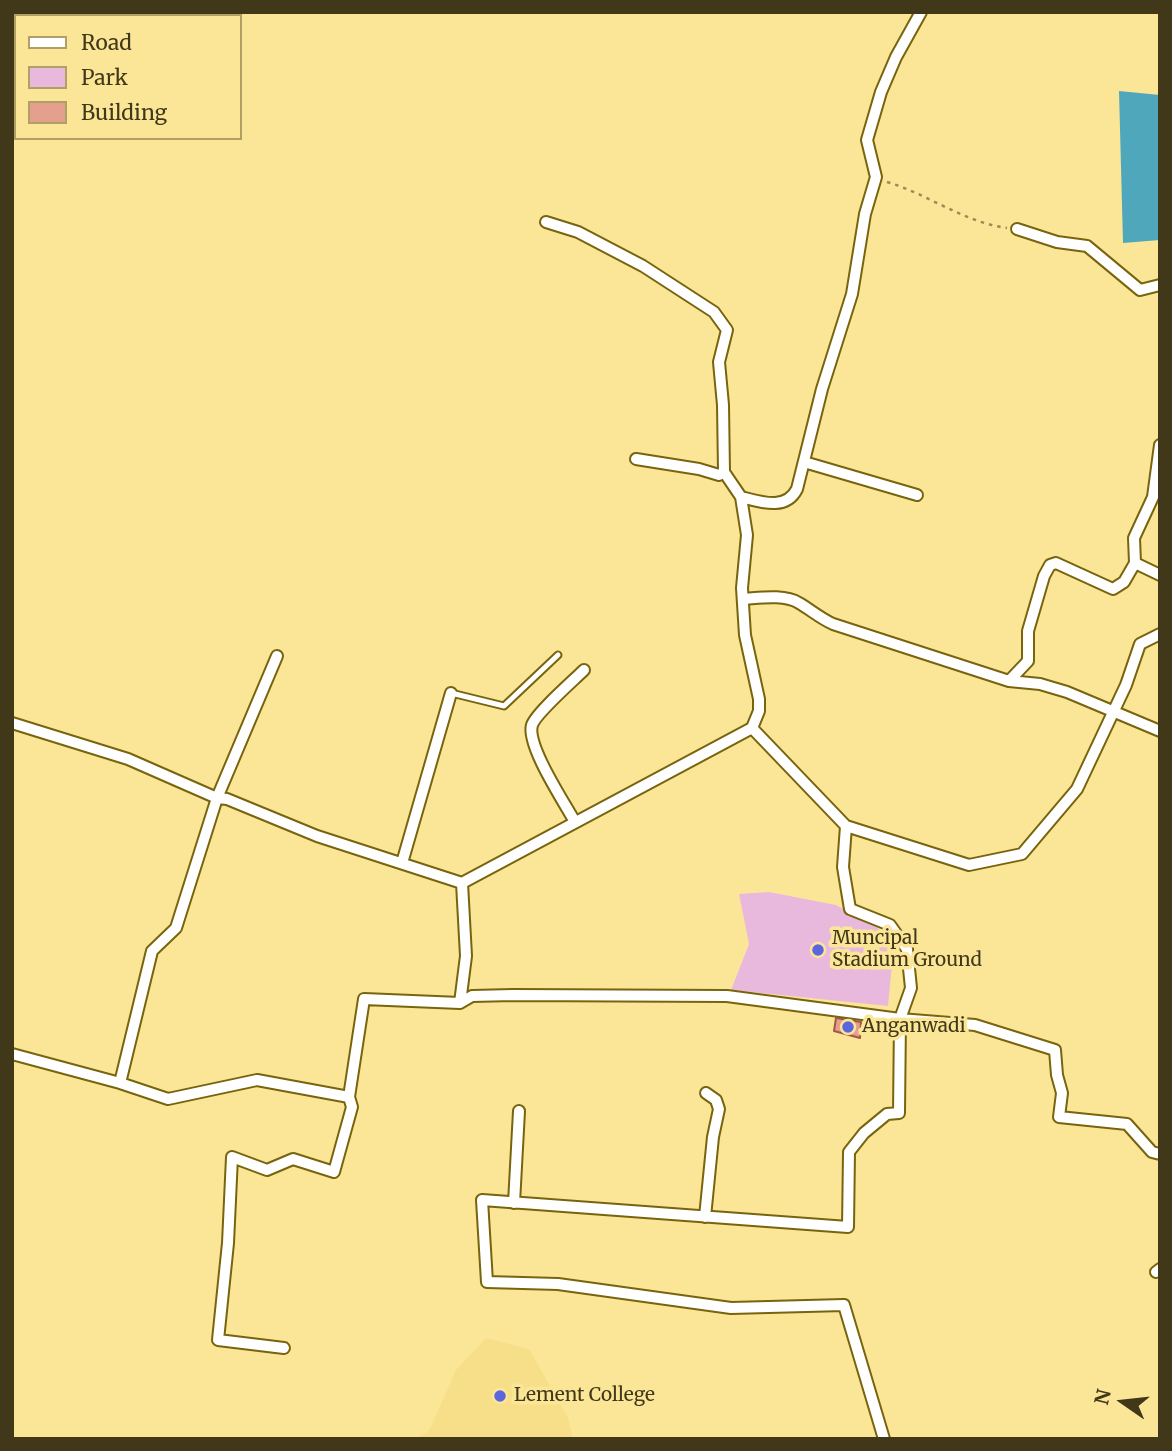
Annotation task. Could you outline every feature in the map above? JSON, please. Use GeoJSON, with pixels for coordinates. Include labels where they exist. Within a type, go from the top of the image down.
{"type":"FeatureCollection","features":[{"type":"Feature","properties":{"kind":"street"},"geometry":{"type":"LineString","coordinates":[[741,496],[760,502],[786,502],[793,497],[797,489],[822,389],[852,294],[865,214],[876,177],[867,140],[895,57],[921,12]]}},
{"type":"Feature","properties":{"kind":"street"},"geometry":{"type":"LineString","coordinates":[[12,723],[128,759],[317,836],[462,883],[752,729],[759,711],[760,699],[745,635],[743,599],[747,536],[741,496],[724,472],[719,362],[727,330],[714,312],[643,266],[578,232],[546,222]]}},
{"type":"Feature","properties":{"kind":"street"},"geometry":{"type":"LineString","coordinates":[[1017,229],[1057,242],[1087,246],[1140,290],[1160,285]]}},
{"type":"Feature","properties":{"kind":"street"},"geometry":{"type":"LineString","coordinates":[[1009,681],[1028,662],[1028,631],[1044,576],[1050,565],[1056,563],[1113,589],[1124,582],[1135,563],[1134,538],[1153,497],[1160,445]]}},
{"type":"Feature","properties":{"kind":"street"},"geometry":{"type":"LineString","coordinates":[[636,458],[719,475],[724,472]]}},
{"type":"Feature","properties":{"kind":"street"},"geometry":{"type":"LineString","coordinates":[[804,462],[917,495]]}},
{"type":"Feature","properties":{"kind":"street"},"geometry":{"type":"LineString","coordinates":[[1135,563],[1160,575]]}},
{"type":"Feature","properties":{"kind":"street"},"geometry":{"type":"LineString","coordinates":[[743,599],[768,597],[797,601],[818,617],[833,624],[1009,681],[1040,684],[1067,692],[1160,732]]}},
{"type":"Feature","properties":{"kind":"street"},"geometry":{"type":"LineString","coordinates":[[752,729],[846,826],[969,865],[1022,854],[1077,789],[1126,685],[1140,644],[1160,634]]}},
{"type":"Feature","properties":{"kind":"street"},"geometry":{"type":"LineString","coordinates":[[120,1083],[152,950],[176,928],[216,797],[276,656]]}},
{"type":"Feature","properties":{"kind":"street"},"geometry":{"type":"LineString","coordinates":[[575,822],[531,736],[533,723],[584,670]]}},
{"type":"Feature","properties":{"kind":"street"},"geometry":{"type":"LineString","coordinates":[[402,863],[451,693]]}},
{"type":"Feature","properties":{"kind":"street"},"geometry":{"type":"LineString","coordinates":[[846,826],[843,867],[850,909],[890,925],[907,949],[911,988],[900,1018],[900,1113],[887,1114],[863,1133],[849,1152],[848,1227],[482,1200],[487,1282],[558,1284],[731,1308],[844,1305],[884,1439]]}},
{"type":"Feature","properties":{"kind":"street"},"geometry":{"type":"LineString","coordinates":[[460,1003],[466,956],[462,883]]}},
{"type":"Feature","properties":{"kind":"street"},"geometry":{"type":"LineString","coordinates":[[285,1348],[218,1340],[228,1243],[232,1157],[267,1170],[293,1159],[334,1172],[352,1107],[349,1097],[364,999],[460,1003],[472,996],[499,995],[727,996],[975,1025],[1055,1050],[1057,1076],[1062,1093],[1059,1117],[1127,1124],[1152,1152],[1160,1154]]}},
{"type":"Feature","properties":{"kind":"street"},"geometry":{"type":"LineString","coordinates":[[12,1054],[120,1083],[167,1099],[257,1080],[349,1097]]}},
{"type":"Feature","properties":{"kind":"street"},"geometry":{"type":"LineString","coordinates":[[705,1217],[713,1137],[719,1109],[716,1100],[706,1093]]}},
{"type":"Feature","properties":{"kind":"street"},"geometry":{"type":"LineString","coordinates":[[514,1203],[519,1111]]}},
{"type":"Feature","properties":{"kind":"lane"},"geometry":{"type":"LineString","coordinates":[[451,693],[504,706],[558,655]]}},
{"type":"Feature","properties":{"kind":"path"},"geometry":{"type":"LineString","coordinates":[[880,180],[908,188],[948,209],[992,226],[1017,229]]}},
{"type":"Feature","properties":{"kind":"shaded area","name":"Lement College"},"geometry":{"type":"Polygon","coordinates":[[[486,1338],[529,1349],[568,1418],[573,1439],[414,1439],[429,1431],[456,1370],[486,1338]]]}},
{"type":"Feature","properties":{"kind":"green space","name":"Muncipal Stadium Ground"},"geometry":{"type":"Polygon","coordinates":[[[769,892],[836,905],[878,928],[893,955],[888,1006],[731,990],[749,944],[739,894],[769,892]]]}},
{"type":"Feature","properties":{"kind":"water"},"geometry":{"type":"Polygon","coordinates":[[[1119,91],[1160,95],[1160,240],[1123,243],[1119,91]]]}},
{"type":"Feature","properties":{"kind":"building","name":"Anganwadi"},"geometry":{"type":"Polygon","coordinates":[[[836,1018],[861,1022],[860,1038],[834,1031],[836,1018]]]}},
{"type":"Feature","properties":{"kind":"place","name":"Muncipal Stadium Ground"},"geometry":{"type":"Point","coordinates":[818,950]}},
{"type":"Feature","properties":{"kind":"place","name":"Anganwadi"},"geometry":{"type":"Point","coordinates":[848,1027]}},
{"type":"Feature","properties":{"kind":"place","name":"Lement College"},"geometry":{"type":"Point","coordinates":[500,1396]}}]}
